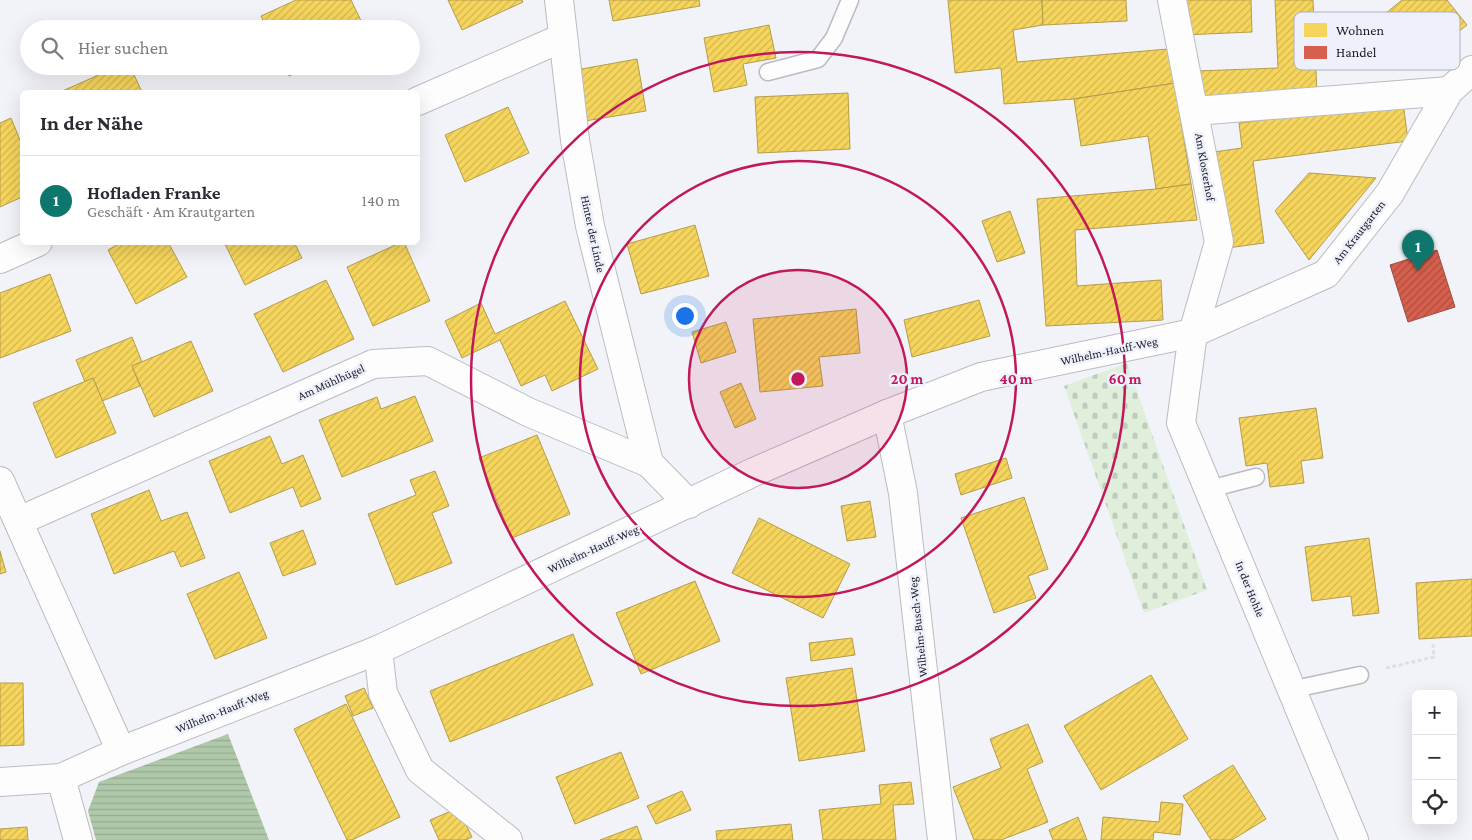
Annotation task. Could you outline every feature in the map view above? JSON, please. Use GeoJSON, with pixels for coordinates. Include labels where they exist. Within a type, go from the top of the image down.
{"type":"FeatureCollection","features":[{"type":"Feature","properties":{"kind":"street","name":"Hinter der Linde"},"geometry":{"type":"LineString","coordinates":[[559,0],[562,38],[590,226],[649,463]]}},
{"type":"Feature","properties":{"kind":"street","name":"Am Klosterhof"},"geometry":{"type":"LineString","coordinates":[[1172,0],[1219,242],[1192,333]]}},
{"type":"Feature","properties":{"kind":"street"},"geometry":{"type":"LineString","coordinates":[[420,101],[562,38]]}},
{"type":"Feature","properties":{"kind":"street","name":"Am Krautgarten"},"geometry":{"type":"LineString","coordinates":[[1192,333],[1326,274],[1390,193],[1449,91],[1472,70]]}},
{"type":"Feature","properties":{"kind":"street"},"geometry":{"type":"LineString","coordinates":[[1195,111],[1449,91]]}},
{"type":"Feature","properties":{"kind":"street"},"geometry":{"type":"LineString","coordinates":[[0,259],[31,245]]}},
{"type":"Feature","properties":{"kind":"street","name":"Wilhelm-Hauff-Weg"},"geometry":{"type":"LineString","coordinates":[[0,782],[61,778],[121,751],[378,650],[754,472],[887,414],[981,377],[1192,333]]}},
{"type":"Feature","properties":{"kind":"street","name":"In der Hohle"},"geometry":{"type":"LineString","coordinates":[[1192,333],[1182,423],[1290,690],[1354,840]]}},
{"type":"Feature","properties":{"kind":"street","name":"Am Mühlhügel"},"geometry":{"type":"LineString","coordinates":[[19,521],[373,364],[428,361],[528,412],[649,463],[689,504]]}},
{"type":"Feature","properties":{"kind":"street","name":"Wilhelm-Busch-Weg"},"geometry":{"type":"LineString","coordinates":[[887,414],[903,493],[942,840]]}},
{"type":"Feature","properties":{"kind":"street"},"geometry":{"type":"LineString","coordinates":[[0,481],[121,751]]}},
{"type":"Feature","properties":{"kind":"street"},"geometry":{"type":"LineString","coordinates":[[378,650],[382,693],[420,770],[508,840]]}},
{"type":"Feature","properties":{"kind":"street"},"geometry":{"type":"LineString","coordinates":[[61,778],[78,840]]}},
{"type":"Feature","properties":{"kind":"lane"},"geometry":{"type":"LineString","coordinates":[[768,72],[818,59],[834,38],[850,0]]}},
{"type":"Feature","properties":{"kind":"lane"},"geometry":{"type":"LineString","coordinates":[[1209,489],[1256,477]]}},
{"type":"Feature","properties":{"kind":"lane"},"geometry":{"type":"LineString","coordinates":[[1290,690],[1360,675]]}},
{"type":"Feature","properties":{"kind":"path"},"geometry":{"type":"LineString","coordinates":[[1360,675],[1434,657],[1433,644]]}},
{"type":"Feature","properties":{"kind":"green space"},"geometry":{"type":"Polygon","coordinates":[[[1127,363],[1207,590],[1144,613],[1064,386],[1127,363]]]}},
{"type":"Feature","properties":{"kind":"shaded area"},"geometry":{"type":"Polygon","coordinates":[[[228,734],[269,840],[96,840],[88,811],[99,782],[228,734]]]}},
{"type":"Feature","properties":{"kind":"building: Wohnen"},"geometry":{"type":"Polygon","coordinates":[[[296,0],[351,0],[361,20],[263,20],[261,16],[296,0]]]}},
{"type":"Feature","properties":{"kind":"building: Wohnen"},"geometry":{"type":"Polygon","coordinates":[[[448,0],[522,0],[523,2],[462,30],[448,0]]]}},
{"type":"Feature","properties":{"kind":"building: Wohnen"},"geometry":{"type":"Polygon","coordinates":[[[609,0],[699,0],[700,6],[613,21],[609,0]]]}},
{"type":"Feature","properties":{"kind":"building: Wohnen"},"geometry":{"type":"Polygon","coordinates":[[[948,0],[1042,0],[1043,25],[1013,30],[1017,62],[1168,49],[1175,83],[1074,99],[1004,104],[1001,68],[955,73],[948,0]]]}},
{"type":"Feature","properties":{"kind":"building: Wohnen"},"geometry":{"type":"Polygon","coordinates":[[[1042,0],[1126,0],[1127,21],[1043,25],[1042,0]]]}},
{"type":"Feature","properties":{"kind":"building: Wohnen"},"geometry":{"type":"Polygon","coordinates":[[[1181,0],[1251,0],[1252,32],[1183,35],[1181,0]]]}},
{"type":"Feature","properties":{"kind":"building: Wohnen"},"geometry":{"type":"Polygon","coordinates":[[[1275,0],[1313,0],[1314,12],[1294,12],[1294,70],[1316,70],[1317,94],[1198,99],[1197,71],[1278,68],[1275,0]]]}},
{"type":"Feature","properties":{"kind":"building: Wohnen"},"geometry":{"type":"Polygon","coordinates":[[[1402,0],[1447,0],[1457,12],[1387,12],[1402,0]]]}},
{"type":"Feature","properties":{"kind":"building: Wohnen"},"geometry":{"type":"Polygon","coordinates":[[[1460,16],[1467,25],[1460,30],[1460,16]]]}},
{"type":"Feature","properties":{"kind":"building: Wohnen"},"geometry":{"type":"Polygon","coordinates":[[[769,25],[776,58],[743,64],[747,85],[714,92],[704,38],[769,25]]]}},
{"type":"Feature","properties":{"kind":"building: Wohnen"},"geometry":{"type":"Polygon","coordinates":[[[637,59],[646,111],[585,121],[576,70],[637,59]]]}},
{"type":"Feature","properties":{"kind":"building: Wohnen"},"geometry":{"type":"Polygon","coordinates":[[[99,75],[134,75],[141,90],[65,90],[99,75]]]}},
{"type":"Feature","properties":{"kind":"building: Wohnen"},"geometry":{"type":"Polygon","coordinates":[[[1175,83],[1191,184],[1156,189],[1148,136],[1081,146],[1074,99],[1175,83]]]}},
{"type":"Feature","properties":{"kind":"building: Wohnen"},"geometry":{"type":"Polygon","coordinates":[[[848,93],[850,149],[758,153],[755,97],[848,93]]]}},
{"type":"Feature","properties":{"kind":"building: Wohnen"},"geometry":{"type":"Polygon","coordinates":[[[1403,102],[1408,141],[1253,161],[1264,243],[1227,248],[1214,152],[1242,148],[1239,123],[1403,102]]]}},
{"type":"Feature","properties":{"kind":"building: Wohnen"},"geometry":{"type":"Polygon","coordinates":[[[508,107],[529,153],[465,182],[445,135],[508,107]]]}},
{"type":"Feature","properties":{"kind":"building: Wohnen"},"geometry":{"type":"Polygon","coordinates":[[[11,118],[20,140],[20,198],[0,207],[0,123],[11,118]]]}},
{"type":"Feature","properties":{"kind":"building: Wohnen"},"geometry":{"type":"Polygon","coordinates":[[[1309,173],[1376,178],[1309,260],[1275,211],[1309,173]]]}},
{"type":"Feature","properties":{"kind":"building: Wohnen"},"geometry":{"type":"Polygon","coordinates":[[[1191,184],[1197,220],[1075,230],[1077,286],[1161,280],[1163,320],[1046,326],[1037,199],[1156,189],[1191,184]]]}},
{"type":"Feature","properties":{"kind":"building: Wohnen"},"geometry":{"type":"Polygon","coordinates":[[[1010,211],[1025,253],[997,262],[982,221],[1010,211]]]}},
{"type":"Feature","properties":{"kind":"building: Wohnen"},"geometry":{"type":"Polygon","coordinates":[[[695,225],[709,276],[641,294],[627,244],[695,225]]]}},
{"type":"Feature","properties":{"kind":"building: Wohnen"},"geometry":{"type":"Polygon","coordinates":[[[117,245],[170,245],[187,277],[136,304],[108,250],[117,245]]]}},
{"type":"Feature","properties":{"kind":"building: Wohnen"},"geometry":{"type":"Polygon","coordinates":[[[225,245],[296,245],[302,258],[245,285],[225,245]]]}},
{"type":"Feature","properties":{"kind":"building: Wohnen"},"geometry":{"type":"Polygon","coordinates":[[[395,245],[405,245],[430,301],[373,326],[347,267],[395,245]]]}},
{"type":"Feature","properties":{"kind":"building: Wohnen"},"geometry":{"type":"Polygon","coordinates":[[[50,274],[71,331],[0,358],[0,293],[50,274]]]}},
{"type":"Feature","properties":{"kind":"building: Wohnen"},"geometry":{"type":"Polygon","coordinates":[[[326,280],[354,339],[283,372],[254,314],[326,280]]]}},
{"type":"Feature","properties":{"kind":"building: Wohnen"},"geometry":{"type":"Polygon","coordinates":[[[979,300],[990,336],[912,357],[904,320],[979,300]]]}},
{"type":"Feature","properties":{"kind":"building: Wohnen"},"geometry":{"type":"Polygon","coordinates":[[[565,301],[598,369],[552,391],[545,375],[521,386],[500,340],[462,358],[445,321],[481,303],[495,334],[565,301]]]}},
{"type":"Feature","properties":{"kind":"building: Wohnen"},"geometry":{"type":"Polygon","coordinates":[[[856,309],[860,353],[819,357],[823,386],[760,392],[753,319],[856,309]]]}},
{"type":"Feature","properties":{"kind":"building: Wohnen"},"geometry":{"type":"Polygon","coordinates":[[[726,322],[736,352],[701,363],[692,332],[726,322]]]}},
{"type":"Feature","properties":{"kind":"building: Wohnen"},"geometry":{"type":"Polygon","coordinates":[[[132,337],[142,362],[132,366],[140,386],[102,401],[93,378],[85,382],[76,360],[132,337]]]}},
{"type":"Feature","properties":{"kind":"building: Wohnen"},"geometry":{"type":"Polygon","coordinates":[[[191,341],[213,391],[154,417],[132,366],[191,341]]]}},
{"type":"Feature","properties":{"kind":"building: Wohnen"},"geometry":{"type":"Polygon","coordinates":[[[93,378],[116,433],[56,458],[33,403],[93,378]]]}},
{"type":"Feature","properties":{"kind":"building: Wohnen"},"geometry":{"type":"Polygon","coordinates":[[[741,383],[756,419],[735,428],[720,392],[741,383]]]}},
{"type":"Feature","properties":{"kind":"building: Wohnen"},"geometry":{"type":"Polygon","coordinates":[[[415,396],[433,441],[342,477],[319,420],[377,397],[381,409],[415,396]]]}},
{"type":"Feature","properties":{"kind":"building: Wohnen"},"geometry":{"type":"Polygon","coordinates":[[[1316,408],[1323,458],[1301,461],[1304,483],[1270,487],[1267,463],[1246,466],[1239,418],[1316,408]]]}},
{"type":"Feature","properties":{"kind":"building: Wohnen"},"geometry":{"type":"Polygon","coordinates":[[[537,435],[570,514],[512,538],[479,458],[537,435]]]}},
{"type":"Feature","properties":{"kind":"building: Wohnen"},"geometry":{"type":"Polygon","coordinates":[[[270,436],[282,464],[303,455],[321,499],[301,507],[293,487],[230,513],[209,461],[270,436]]]}},
{"type":"Feature","properties":{"kind":"building: Wohnen"},"geometry":{"type":"Polygon","coordinates":[[[1006,458],[1012,478],[961,495],[955,474],[1006,458]]]}},
{"type":"Feature","properties":{"kind":"building: Wohnen"},"geometry":{"type":"Polygon","coordinates":[[[435,471],[449,506],[432,513],[452,563],[396,585],[368,514],[416,495],[410,480],[435,471]]]}},
{"type":"Feature","properties":{"kind":"building: Wohnen"},"geometry":{"type":"Polygon","coordinates":[[[149,490],[161,521],[187,512],[205,558],[181,567],[174,551],[114,574],[91,514],[149,490]]]}},
{"type":"Feature","properties":{"kind":"building: Wohnen"},"geometry":{"type":"Polygon","coordinates":[[[1024,497],[1048,569],[1028,576],[1036,598],[994,613],[961,518],[1024,497]]]}},
{"type":"Feature","properties":{"kind":"building: Wohnen"},"geometry":{"type":"Polygon","coordinates":[[[870,501],[876,537],[847,541],[841,506],[870,501]]]}},
{"type":"Feature","properties":{"kind":"building: Wohnen"},"geometry":{"type":"Polygon","coordinates":[[[759,518],[850,564],[823,618],[732,573],[759,518]]]}},
{"type":"Feature","properties":{"kind":"building: Wohnen"},"geometry":{"type":"Polygon","coordinates":[[[303,530],[316,564],[283,576],[270,543],[303,530]]]}},
{"type":"Feature","properties":{"kind":"building: Wohnen"},"geometry":{"type":"Polygon","coordinates":[[[1369,538],[1379,613],[1353,616],[1351,596],[1312,601],[1305,547],[1369,538]]]}},
{"type":"Feature","properties":{"kind":"building: Wohnen"},"geometry":{"type":"Polygon","coordinates":[[[0,551],[6,572],[0,574],[0,551]]]}},
{"type":"Feature","properties":{"kind":"building: Wohnen"},"geometry":{"type":"Polygon","coordinates":[[[239,572],[267,638],[215,659],[187,594],[239,572]]]}},
{"type":"Feature","properties":{"kind":"building: Wohnen"},"geometry":{"type":"Polygon","coordinates":[[[1472,579],[1472,636],[1419,639],[1416,583],[1472,579]]]}},
{"type":"Feature","properties":{"kind":"building: Wohnen"},"geometry":{"type":"Polygon","coordinates":[[[695,581],[720,641],[641,674],[616,613],[695,581]]]}},
{"type":"Feature","properties":{"kind":"building: Wohnen"},"geometry":{"type":"Polygon","coordinates":[[[573,634],[593,685],[450,742],[430,691],[573,634]]]}},
{"type":"Feature","properties":{"kind":"building: Wohnen"},"geometry":{"type":"Polygon","coordinates":[[[852,638],[855,655],[811,661],[809,643],[852,638]]]}},
{"type":"Feature","properties":{"kind":"building: Wohnen"},"geometry":{"type":"Polygon","coordinates":[[[852,668],[865,751],[799,761],[786,678],[852,668]]]}},
{"type":"Feature","properties":{"kind":"building: Wohnen"},"geometry":{"type":"Polygon","coordinates":[[[1151,675],[1188,739],[1101,790],[1064,726],[1151,675]]]}},
{"type":"Feature","properties":{"kind":"building: Wohnen"},"geometry":{"type":"Polygon","coordinates":[[[0,683],[23,683],[24,745],[0,746],[0,683]]]}},
{"type":"Feature","properties":{"kind":"building: Wohnen"},"geometry":{"type":"Polygon","coordinates":[[[364,688],[373,708],[353,716],[345,696],[364,688]]]}},
{"type":"Feature","properties":{"kind":"building: Wohnen"},"geometry":{"type":"Polygon","coordinates":[[[346,704],[400,817],[352,840],[347,840],[294,729],[346,704]]]}},
{"type":"Feature","properties":{"kind":"building: Wohnen"},"geometry":{"type":"Polygon","coordinates":[[[1028,724],[1043,762],[1027,769],[1048,822],[1001,840],[974,840],[953,787],[1001,768],[990,739],[1028,724]]]}},
{"type":"Feature","properties":{"kind":"building: Wohnen"},"geometry":{"type":"Polygon","coordinates":[[[621,752],[639,798],[575,824],[556,777],[621,752]]]}},
{"type":"Feature","properties":{"kind":"building: Wohnen"},"geometry":{"type":"Polygon","coordinates":[[[1233,765],[1266,819],[1232,840],[1211,840],[1183,796],[1233,765]]]}},
{"type":"Feature","properties":{"kind":"building: Wohnen"},"geometry":{"type":"Polygon","coordinates":[[[911,782],[914,804],[893,805],[896,840],[823,840],[819,810],[881,804],[879,785],[911,782]]]}},
{"type":"Feature","properties":{"kind":"building: Wohnen"},"geometry":{"type":"Polygon","coordinates":[[[682,791],[691,810],[656,824],[647,806],[682,791]]]}},
{"type":"Feature","properties":{"kind":"building: Wohnen"},"geometry":{"type":"Polygon","coordinates":[[[1161,802],[1183,804],[1180,835],[1154,832],[1153,840],[1101,840],[1103,817],[1159,822],[1161,802]]]}},
{"type":"Feature","properties":{"kind":"building: Wohnen"},"geometry":{"type":"Polygon","coordinates":[[[458,808],[472,837],[466,840],[439,840],[430,820],[458,808]]]}},
{"type":"Feature","properties":{"kind":"building: Wohnen"},"geometry":{"type":"Polygon","coordinates":[[[1078,817],[1087,840],[1053,840],[1049,830],[1078,817]]]}},
{"type":"Feature","properties":{"kind":"building: Wohnen"},"geometry":{"type":"Polygon","coordinates":[[[791,824],[793,840],[717,840],[716,831],[791,824]]]}},
{"type":"Feature","properties":{"kind":"building: Wohnen"},"geometry":{"type":"Polygon","coordinates":[[[637,826],[642,840],[600,840],[637,826]]]}},
{"type":"Feature","properties":{"kind":"building: Wohnen"},"geometry":{"type":"Polygon","coordinates":[[[27,827],[28,840],[0,840],[0,829],[27,827]]]}},
{"type":"Feature","properties":{"kind":"building: Handel"},"geometry":{"type":"Polygon","coordinates":[[[1437,250],[1455,307],[1408,322],[1390,265],[1437,250]]]}},
{"type":"Feature","properties":{"kind":"place","name":"Hofladen Franke"},"geometry":{"type":"Point","coordinates":[1418,271]}}]}
